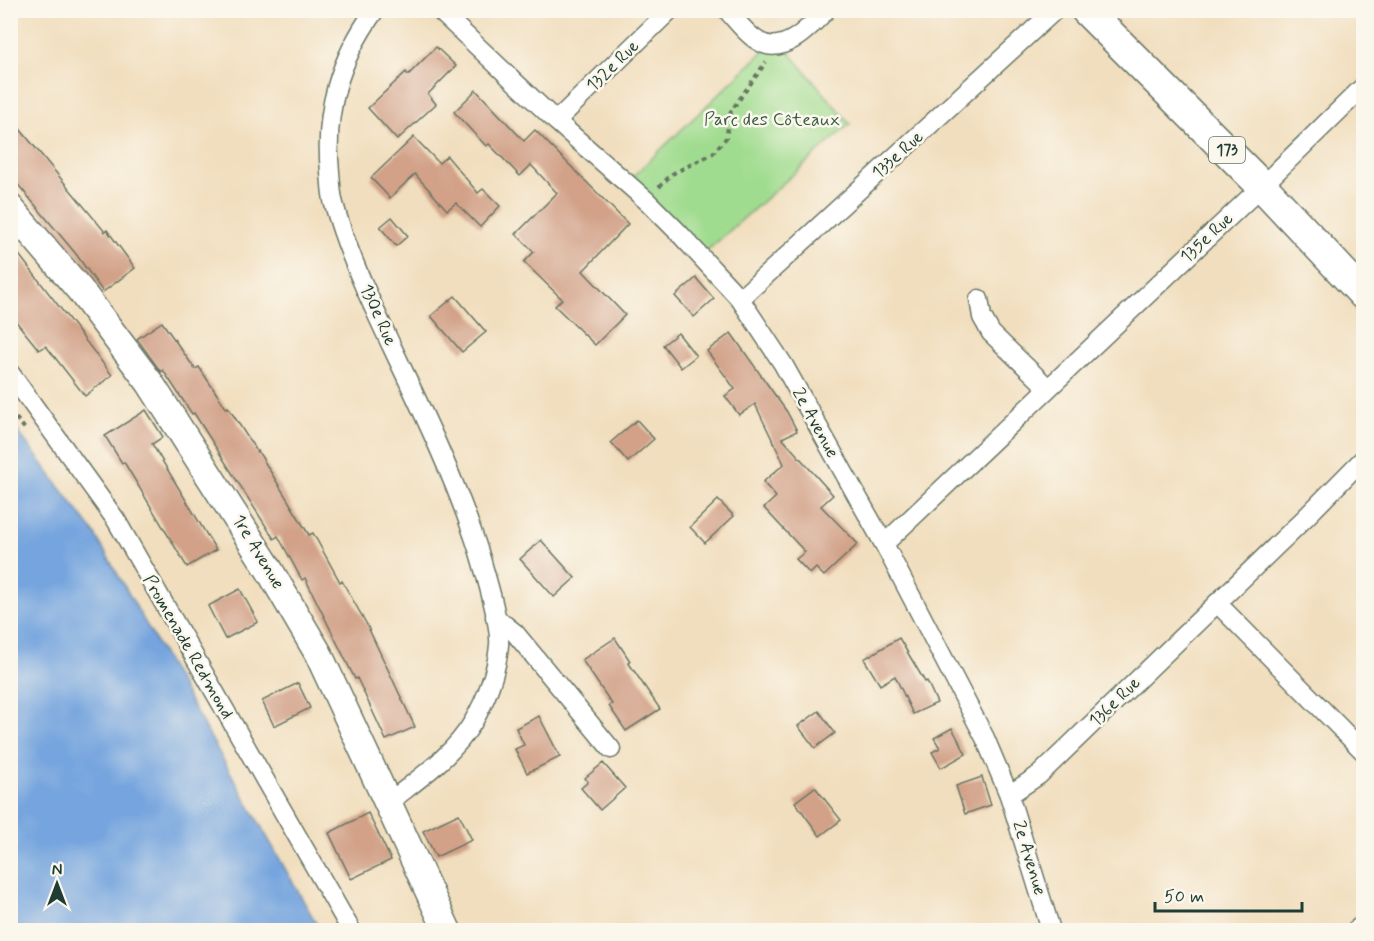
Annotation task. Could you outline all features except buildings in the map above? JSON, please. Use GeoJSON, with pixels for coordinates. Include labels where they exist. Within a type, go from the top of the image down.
{"type":"FeatureCollection","features":[{"type":"Feature","properties":{"kind":"main road","name":"173"},"geometry":{"type":"LineString","coordinates":[[1086,10],[1262,186],[1364,295]]}},
{"type":"Feature","properties":{"kind":"street","name":"130e Rue"},"geometry":{"type":"LineString","coordinates":[[375,10],[346,59],[331,108],[328,145],[333,202],[365,289],[440,448],[468,516],[485,572],[499,644],[491,681],[473,722],[450,753],[388,803]]}},
{"type":"Feature","properties":{"kind":"street","name":"2e Avenue"},"geometry":{"type":"LineString","coordinates":[[439,10],[556,121],[647,201],[740,299],[783,364],[884,544],[985,738],[1009,795],[1051,930]]}},
{"type":"Feature","properties":{"kind":"street","name":"132e Rue"},"geometry":{"type":"LineString","coordinates":[[556,121],[670,10]]}},
{"type":"Feature","properties":{"kind":"street"},"geometry":{"type":"LineString","coordinates":[[727,10],[757,41],[770,46],[783,45],[798,36],[826,10]]}},
{"type":"Feature","properties":{"kind":"street","name":"133e Rue"},"geometry":{"type":"LineString","coordinates":[[740,299],[1055,10]]}},
{"type":"Feature","properties":{"kind":"street","name":"135e Rue"},"geometry":{"type":"LineString","coordinates":[[884,544],[1364,87]]}},
{"type":"Feature","properties":{"kind":"street","name":"1re Avenue"},"geometry":{"type":"LineString","coordinates":[[10,208],[80,290],[150,383],[267,566],[318,653],[447,930]]}},
{"type":"Feature","properties":{"kind":"street"},"geometry":{"type":"LineString","coordinates":[[979,298],[982,317],[991,333],[1048,388]]}},
{"type":"Feature","properties":{"kind":"street","name":"Promenade Redmond"},"geometry":{"type":"LineString","coordinates":[[10,373],[116,520],[351,930]]}},
{"type":"Feature","properties":{"kind":"street","name":"136e Rue"},"geometry":{"type":"LineString","coordinates":[[1009,795],[1039,775],[1364,458]]}},
{"type":"Feature","properties":{"kind":"street"},"geometry":{"type":"LineString","coordinates":[[1217,603],[1364,752]]}},
{"type":"Feature","properties":{"kind":"street"},"geometry":{"type":"LineString","coordinates":[[495,617],[515,633],[611,749]]}},
{"type":"Feature","properties":{"kind":"street"},"geometry":{"type":"LineString","coordinates":[[1356,930],[1364,924]]}},
{"type":"Feature","properties":{"kind":"path"},"geometry":{"type":"LineString","coordinates":[[647,201],[672,174],[712,154],[726,138],[731,111],[764,67],[776,45]]}},
{"type":"Feature","properties":{"kind":"green space","name":"Parc des Côteaux"},"geometry":{"type":"Polygon","coordinates":[[[783,45],[850,124],[701,256],[626,183],[769,46],[783,45]]]}},
{"type":"Feature","properties":{"kind":"water"},"geometry":{"type":"Polygon","coordinates":[[[10,421],[93,531],[320,930],[11,930],[10,421]]]}}]}
